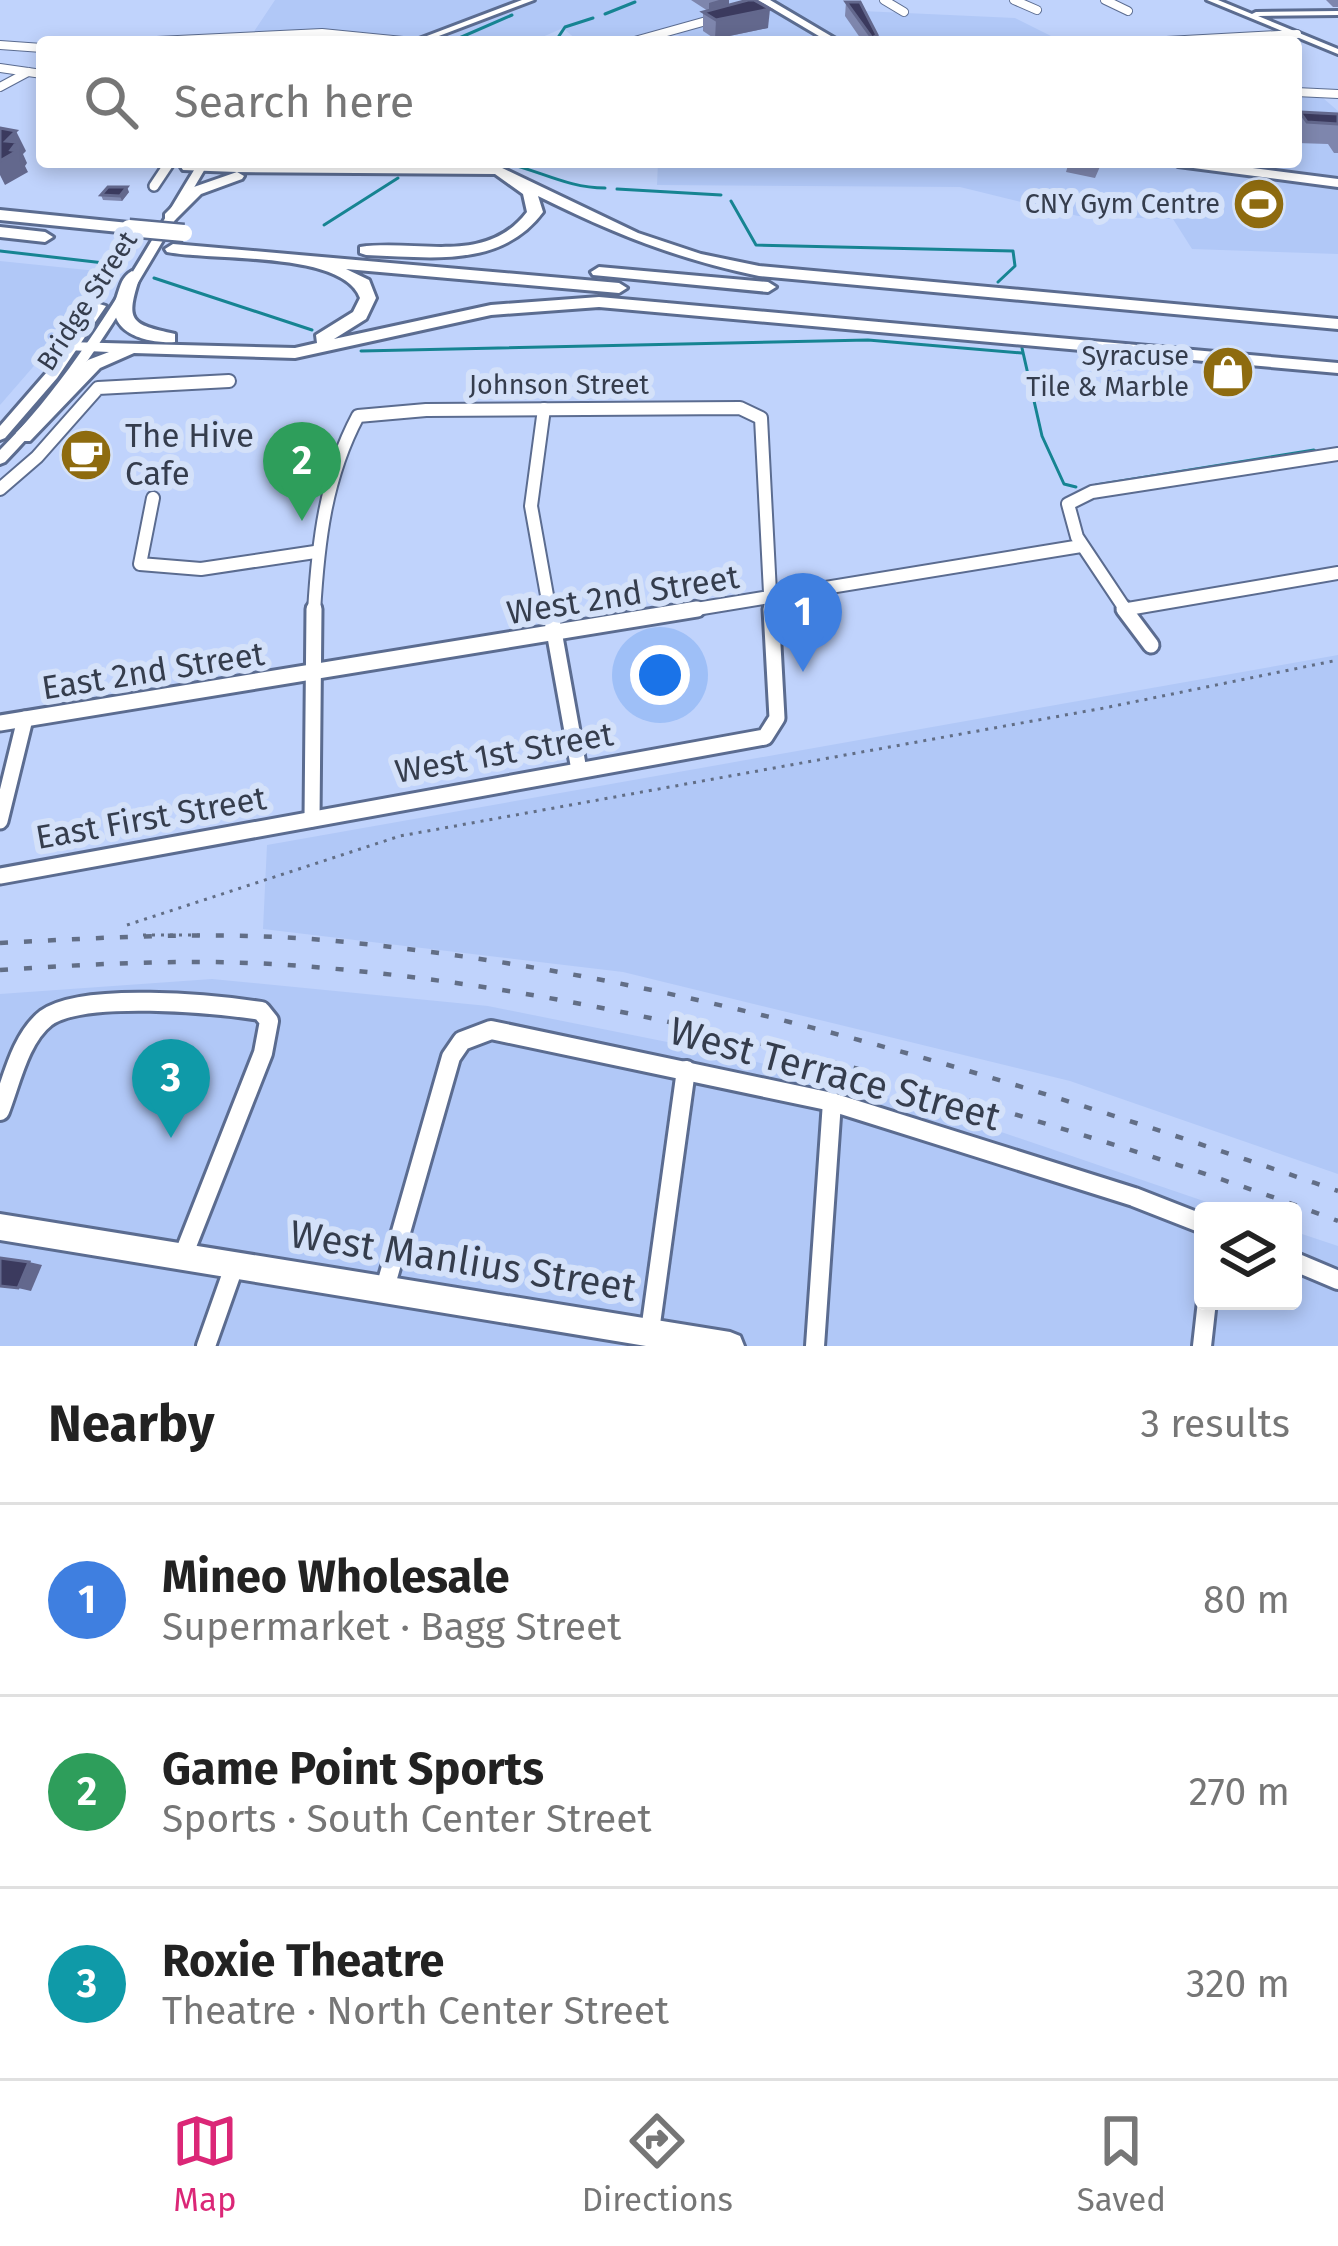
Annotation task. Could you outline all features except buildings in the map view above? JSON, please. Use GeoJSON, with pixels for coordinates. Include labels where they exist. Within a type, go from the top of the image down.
{"type":"FeatureCollection","features":[{"type":"Feature","properties":{"kind":"highway"},"geometry":{"type":"LineString","coordinates":[[0,232],[118,244],[178,241],[443,251],[490,245],[514,235],[531,220],[534,198],[520,184],[482,173],[206,168]]}},
{"type":"Feature","properties":{"kind":"highway"},"geometry":{"type":"LineString","coordinates":[[294,168],[499,170],[632,236],[697,258],[759,271],[1338,324]]}},
{"type":"Feature","properties":{"kind":"highway"},"geometry":{"type":"LineString","coordinates":[[170,217],[196,191],[213,182],[268,172]]}},
{"type":"Feature","properties":{"kind":"highway"},"geometry":{"type":"LineString","coordinates":[[0,215],[129,228],[282,259],[351,275],[363,284],[368,298],[360,316],[337,332],[303,344],[171,345],[131,351],[94,364],[23,437]]}},
{"type":"Feature","properties":{"kind":"highway"},"geometry":{"type":"LineString","coordinates":[[366,250],[1338,337]]}},
{"type":"Feature","properties":{"kind":"highway"},"geometry":{"type":"LineString","coordinates":[[282,259],[1338,352]]}},
{"type":"Feature","properties":{"kind":"highway"},"geometry":{"type":"LineString","coordinates":[[132,276],[121,308],[124,322],[171,345]]}},
{"type":"Feature","properties":{"kind":"highway"},"geometry":{"type":"LineString","coordinates":[[84,341],[296,353],[466,314],[599,302],[1338,368]]}},
{"type":"Feature","properties":{"kind":"highway"},"geometry":{"type":"LineString","coordinates":[[1006,308],[1289,319]]}},
{"type":"Feature","properties":{"kind":"highway"},"geometry":{"type":"LineString","coordinates":[[878,312],[1338,368]]}},
{"type":"Feature","properties":{"kind":"main road"},"geometry":{"type":"LineString","coordinates":[[431,36],[530,0]]}},
{"type":"Feature","properties":{"kind":"main road"},"geometry":{"type":"LineString","coordinates":[[763,0],[826,36]]}},
{"type":"Feature","properties":{"kind":"main road"},"geometry":{"type":"LineString","coordinates":[[746,1],[806,36]]}},
{"type":"Feature","properties":{"kind":"main road","name":"Bridge Street"},"geometry":{"type":"LineString","coordinates":[[0,459],[23,437],[190,168]]}},
{"type":"Feature","properties":{"kind":"main road","name":"Bridge Street"},"geometry":{"type":"LineString","coordinates":[[0,435],[84,341],[132,276],[170,217],[191,168]]}},
{"type":"Feature","properties":{"kind":"main road"},"geometry":{"type":"LineString","coordinates":[[1234,168],[1338,179]]}},
{"type":"Feature","properties":{"kind":"main road"},"geometry":{"type":"LineString","coordinates":[[1273,168],[1338,179]]}},
{"type":"Feature","properties":{"kind":"main road","name":"West Manlius Street"},"geometry":{"type":"LineString","coordinates":[[0,1227],[730,1346]]}},
{"type":"Feature","properties":{"kind":"street"},"geometry":{"type":"LineString","coordinates":[[884,0],[904,12]]}},
{"type":"Feature","properties":{"kind":"street"},"geometry":{"type":"LineString","coordinates":[[1015,0],[1037,10]]}},
{"type":"Feature","properties":{"kind":"street"},"geometry":{"type":"LineString","coordinates":[[1105,0],[1128,11]]}},
{"type":"Feature","properties":{"kind":"street"},"geometry":{"type":"LineString","coordinates":[[1211,0],[1302,36]]}},
{"type":"Feature","properties":{"kind":"street"},"geometry":{"type":"LineString","coordinates":[[653,36],[734,14]]}},
{"type":"Feature","properties":{"kind":"street"},"geometry":{"type":"LineString","coordinates":[[1250,14],[1338,14]]}},
{"type":"Feature","properties":{"kind":"street"},"geometry":{"type":"LineString","coordinates":[[1260,36],[1297,34]]}},
{"type":"Feature","properties":{"kind":"street"},"geometry":{"type":"LineString","coordinates":[[283,36],[395,36]]}},
{"type":"Feature","properties":{"kind":"street"},"geometry":{"type":"LineString","coordinates":[[1302,36],[1338,52]]}},
{"type":"Feature","properties":{"kind":"street"},"geometry":{"type":"LineString","coordinates":[[0,45],[36,48]]}},
{"type":"Feature","properties":{"kind":"street"},"geometry":{"type":"LineString","coordinates":[[0,68],[36,73]]}},
{"type":"Feature","properties":{"kind":"street"},"geometry":{"type":"LineString","coordinates":[[0,87],[28,72]]}},
{"type":"Feature","properties":{"kind":"street"},"geometry":{"type":"LineString","coordinates":[[1302,92],[1338,94]]}},
{"type":"Feature","properties":{"kind":"street"},"geometry":{"type":"LineString","coordinates":[[154,186],[189,168]]}},
{"type":"Feature","properties":{"kind":"street"},"geometry":{"type":"LineString","coordinates":[[0,489],[37,457],[98,388],[229,381]]}},
{"type":"Feature","properties":{"kind":"street","name":"Johnson Street"},"geometry":{"type":"LineString","coordinates":[[315,552],[336,467],[354,421],[361,415],[740,408],[756,413],[762,425],[773,598]]}},
{"type":"Feature","properties":{"kind":"street"},"geometry":{"type":"LineString","coordinates":[[544,409],[531,506],[579,770]]}},
{"type":"Feature","properties":{"kind":"street"},"geometry":{"type":"LineString","coordinates":[[1151,645],[1081,546],[1068,521],[1068,504],[1092,493],[1338,454]]}},
{"type":"Feature","properties":{"kind":"street"},"geometry":{"type":"LineString","coordinates":[[153,498],[139,555],[140,564],[148,568],[315,552],[312,819]]}},
{"type":"Feature","properties":{"kind":"street","name":"West 2nd Street"},"geometry":{"type":"LineString","coordinates":[[314,672],[1081,546]]}},
{"type":"Feature","properties":{"kind":"street"},"geometry":{"type":"LineString","coordinates":[[1127,609],[1338,574]]}},
{"type":"Feature","properties":{"kind":"street","name":"West 1st Street"},"geometry":{"type":"LineString","coordinates":[[312,819],[765,737],[774,728],[773,598]]}},
{"type":"Feature","properties":{"kind":"street","name":"East 2nd Street"},"geometry":{"type":"LineString","coordinates":[[0,723],[314,672]]}},
{"type":"Feature","properties":{"kind":"street"},"geometry":{"type":"LineString","coordinates":[[0,821],[25,718]]}},
{"type":"Feature","properties":{"kind":"street","name":"East First Street"},"geometry":{"type":"LineString","coordinates":[[0,876],[312,819]]}},
{"type":"Feature","properties":{"kind":"street"},"geometry":{"type":"LineString","coordinates":[[0,1111],[40,1025],[50,1014],[71,1006],[261,1011],[268,1021],[263,1053],[183,1256]]}},
{"type":"Feature","properties":{"kind":"street","name":"West Terrace Street"},"geometry":{"type":"LineString","coordinates":[[385,1288],[451,1057],[462,1041],[491,1030],[832,1102],[1134,1197],[1194,1220]]}},
{"type":"Feature","properties":{"kind":"street"},"geometry":{"type":"LineString","coordinates":[[650,1331],[686,1070]]}},
{"type":"Feature","properties":{"kind":"street"},"geometry":{"type":"LineString","coordinates":[[815,1346],[832,1102]]}},
{"type":"Feature","properties":{"kind":"street"},"geometry":{"type":"LineString","coordinates":[[206,1346],[235,1264]]}},
{"type":"Feature","properties":{"kind":"street"},"geometry":{"type":"LineString","coordinates":[[1302,1265],[1338,1280]]}},
{"type":"Feature","properties":{"kind":"street"},"geometry":{"type":"LineString","coordinates":[[1202,1346],[1206,1310]]}},
{"type":"Feature","properties":{"kind":"shaded area"},"geometry":{"type":"Polygon","coordinates":[[[275,0],[843,0],[862,11],[1015,18],[1051,36],[572,36],[563,28],[545,36],[251,36],[275,0]]]}},
{"type":"Feature","properties":{"kind":"shaded area"},"geometry":{"type":"Polygon","coordinates":[[[1302,96],[1323,98],[1338,111],[1338,254],[1192,249],[1173,219],[1078,216],[960,187],[657,185],[658,168],[1302,168],[1302,96]]]}},
{"type":"Feature","properties":{"kind":"shaded area"},"geometry":{"type":"Polygon","coordinates":[[[0,261],[97,271],[46,352],[0,405],[0,261]]]}},
{"type":"Feature","properties":{"kind":"shaded area"},"geometry":{"type":"Polygon","coordinates":[[[1338,655],[1338,1174],[1070,1081],[623,972],[263,929],[267,845],[1338,655]]]}},
{"type":"Feature","properties":{"kind":"shaded area"},"geometry":{"type":"Polygon","coordinates":[[[212,979],[488,1006],[732,1055],[969,1121],[1207,1202],[1194,1202],[1194,1310],[1302,1310],[1302,1234],[1338,1246],[1338,1346],[0,1346],[0,994],[212,979]]]}},
{"type":"Feature","properties":{"kind":"waterway"},"geometry":{"type":"LineString","coordinates":[[605,14],[635,2]]}},
{"type":"Feature","properties":{"kind":"waterway"},"geometry":{"type":"LineString","coordinates":[[464,36],[512,15]]}},
{"type":"Feature","properties":{"kind":"waterway"},"geometry":{"type":"LineString","coordinates":[[559,36],[565,27],[593,18]]}},
{"type":"Feature","properties":{"kind":"waterway"},"geometry":{"type":"LineString","coordinates":[[521,168],[605,188]]}},
{"type":"Feature","properties":{"kind":"waterway"},"geometry":{"type":"LineString","coordinates":[[324,225],[398,178]]}},
{"type":"Feature","properties":{"kind":"waterway"},"geometry":{"type":"LineString","coordinates":[[617,189],[721,195]]}},
{"type":"Feature","properties":{"kind":"waterway"},"geometry":{"type":"LineString","coordinates":[[731,201],[756,245],[1013,251],[1015,266],[998,282]]}},
{"type":"Feature","properties":{"kind":"waterway"},"geometry":{"type":"LineString","coordinates":[[0,251],[104,263]]}},
{"type":"Feature","properties":{"kind":"waterway"},"geometry":{"type":"LineString","coordinates":[[154,278],[312,330]]}},
{"type":"Feature","properties":{"kind":"waterway"},"geometry":{"type":"LineString","coordinates":[[361,351],[868,340],[1022,353]]}},
{"type":"Feature","properties":{"kind":"waterway"},"geometry":{"type":"LineString","coordinates":[[1022,348],[1042,436],[1064,484],[1076,487]]}},
{"type":"Feature","properties":{"kind":"waterway"},"geometry":{"type":"LineString","coordinates":[[1096,485],[1314,450],[1318,454]]}},
{"type":"Feature","properties":{"kind":"railway"},"geometry":{"type":"LineString","coordinates":[[127,925],[400,836],[1104,708],[1338,660]]}},
{"type":"Feature","properties":{"kind":"railway"},"geometry":{"type":"LineString","coordinates":[[143,935],[204,935]]}},
{"type":"Feature","properties":{"kind":"railway"},"geometry":{"type":"LineString","coordinates":[[0,943],[172,936],[302,938],[473,958],[599,980],[724,1006],[972,1072],[1338,1191]]}},
{"type":"Feature","properties":{"kind":"railway"},"geometry":{"type":"LineString","coordinates":[[0,970],[170,962],[272,964],[369,972],[560,1000],[748,1041],[935,1091],[1184,1167],[1338,1221]]}},
{"type":"Feature","properties":{"kind":"place","name":"CNY Gym Centre"},"geometry":{"type":"Point","coordinates":[1259,204]}},
{"type":"Feature","properties":{"kind":"place","name":"Syracuse Tile & Marble"},"geometry":{"type":"Point","coordinates":[1228,372]}},
{"type":"Feature","properties":{"kind":"place","name":"The Hive Cafe"},"geometry":{"type":"Point","coordinates":[86,455]}},
{"type":"Feature","properties":{"kind":"place","name":"Game Point Sports"},"geometry":{"type":"Point","coordinates":[302,521]}},
{"type":"Feature","properties":{"kind":"place","name":"Mineo Wholesale"},"geometry":{"type":"Point","coordinates":[803,672]}},
{"type":"Feature","properties":{"kind":"place","name":"Roxie Theatre"},"geometry":{"type":"Point","coordinates":[171,1138]}}]}
